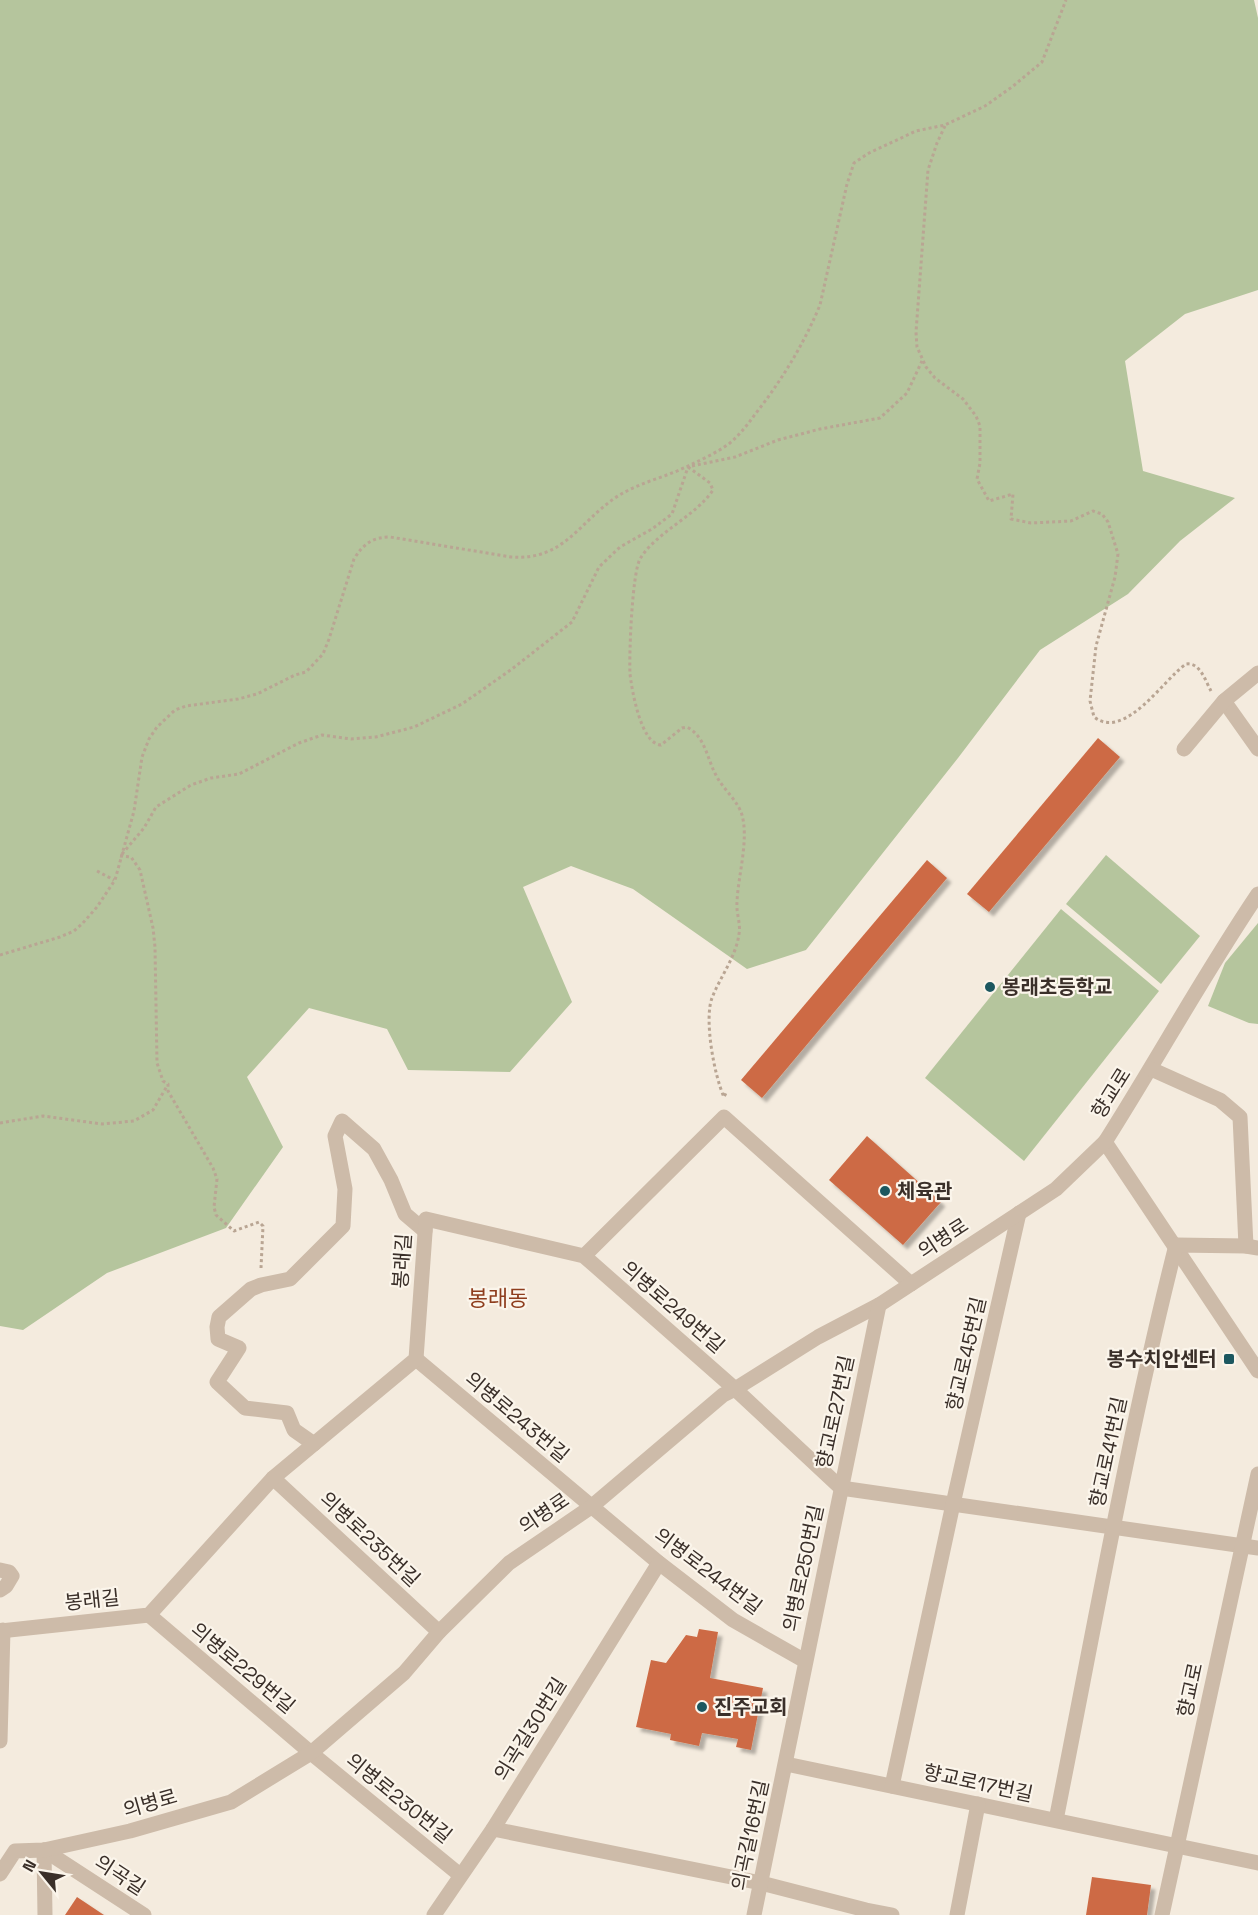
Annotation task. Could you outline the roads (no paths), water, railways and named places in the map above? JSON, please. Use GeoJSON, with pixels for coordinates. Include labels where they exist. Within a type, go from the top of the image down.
{"type":"FeatureCollection","features":[{"type":"Feature","properties":{"kind":"street"},"geometry":{"type":"LineString","coordinates":[[1184,749],[1223,703],[1258,673]]}},
{"type":"Feature","properties":{"kind":"street"},"geometry":{"type":"LineString","coordinates":[[1223,703],[1258,749]]}},
{"type":"Feature","properties":{"kind":"street","name":"향교로"},"geometry":{"type":"LineString","coordinates":[[1258,894],[1196,990],[1151,1069],[1105,1142],[1176,1245],[1258,1371]]}},
{"type":"Feature","properties":{"kind":"street"},"geometry":{"type":"LineString","coordinates":[[1151,1069],[1220,1100],[1240,1117],[1252,1247],[1176,1245]]}},
{"type":"Feature","properties":{"kind":"street"},"geometry":{"type":"LineString","coordinates":[[584,1256],[724,1118],[911,1284]]}},
{"type":"Feature","properties":{"kind":"street"},"geometry":{"type":"LineString","coordinates":[[314,1444],[294,1430],[287,1413],[245,1408],[217,1382],[239,1348],[218,1339],[219,1317],[251,1289],[290,1279],[343,1226],[345,1189],[335,1137],[342,1121],[374,1149],[391,1180],[405,1214],[425,1232]]}},
{"type":"Feature","properties":{"kind":"street","name":"의병로"},"geometry":{"type":"LineString","coordinates":[[0,1874],[7,1850],[44,1851],[130,1831],[231,1802],[311,1753],[404,1673],[439,1632],[509,1563],[591,1507],[723,1395],[818,1337],[879,1305],[1056,1189],[1105,1142]]}},
{"type":"Feature","properties":{"kind":"street","name":"향교로45번길"},"geometry":{"type":"LineString","coordinates":[[953,1504],[1019,1213]]}},
{"type":"Feature","properties":{"kind":"street","name":"봉래길"},"geometry":{"type":"LineString","coordinates":[[2,1631],[149,1615],[273,1478],[416,1359],[426,1219],[584,1256]]}},
{"type":"Feature","properties":{"kind":"street","name":"향교로41번길"},"geometry":{"type":"LineString","coordinates":[[1114,1527],[1176,1245]]}},
{"type":"Feature","properties":{"kind":"street","name":"의병로249번길"},"geometry":{"type":"LineString","coordinates":[[584,1256],[735,1389]]}},
{"type":"Feature","properties":{"kind":"street","name":"향교로27번길"},"geometry":{"type":"LineString","coordinates":[[879,1305],[841,1488],[1250,1547]]}},
{"type":"Feature","properties":{"kind":"street","name":"의병로243번길"},"geometry":{"type":"LineString","coordinates":[[416,1359],[591,1507]]}},
{"type":"Feature","properties":{"kind":"street","name":"의병로250번길"},"geometry":{"type":"LineString","coordinates":[[735,1389],[841,1488],[786,1764]]}},
{"type":"Feature","properties":{"kind":"street","name":"향교로"},"geometry":{"type":"LineString","coordinates":[[1162,1915],[1250,1547],[1258,1474]]}},
{"type":"Feature","properties":{"kind":"street","name":"의병로235번길"},"geometry":{"type":"LineString","coordinates":[[273,1478],[439,1632]]}},
{"type":"Feature","properties":{"kind":"street","name":"향교로17번길"},"geometry":{"type":"LineString","coordinates":[[892,1786],[953,1504]]}},
{"type":"Feature","properties":{"kind":"street","name":"의병로244번길"},"geometry":{"type":"LineString","coordinates":[[591,1507],[734,1620],[805,1661]]}},
{"type":"Feature","properties":{"kind":"street","name":"향교로17번길"},"geometry":{"type":"LineString","coordinates":[[1056,1820],[1114,1527]]}},
{"type":"Feature","properties":{"kind":"street","name":"의곡길30번길"},"geometry":{"type":"LineString","coordinates":[[434,1915],[493,1828],[659,1563]]}},
{"type":"Feature","properties":{"kind":"street"},"geometry":{"type":"LineString","coordinates":[[0,1570],[9,1572],[12,1576],[6,1586],[0,1590]]}},
{"type":"Feature","properties":{"kind":"street","name":"의병로229번길"},"geometry":{"type":"LineString","coordinates":[[149,1615],[311,1753]]}},
{"type":"Feature","properties":{"kind":"street"},"geometry":{"type":"LineString","coordinates":[[0,1741],[2,1631]]}},
{"type":"Feature","properties":{"kind":"street","name":"의병로230번길"},"geometry":{"type":"LineString","coordinates":[[311,1753],[460,1875]]}},
{"type":"Feature","properties":{"kind":"street","name":"향교로17번길"},"geometry":{"type":"LineString","coordinates":[[786,1764],[1258,1863]]}},
{"type":"Feature","properties":{"kind":"street","name":"의곡길16번길"},"geometry":{"type":"LineString","coordinates":[[754,1915],[786,1764]]}},
{"type":"Feature","properties":{"kind":"street"},"geometry":{"type":"LineString","coordinates":[[957,1915],[978,1804]]}},
{"type":"Feature","properties":{"kind":"street"},"geometry":{"type":"LineString","coordinates":[[493,1828],[760,1883],[866,1913],[892,1915]]}},
{"type":"Feature","properties":{"kind":"street"},"geometry":{"type":"LineString","coordinates":[[44,1851],[45,1915]]}},
{"type":"Feature","properties":{"kind":"street","name":"의곡길"},"geometry":{"type":"LineString","coordinates":[[44,1851],[144,1915]]}},
{"type":"Feature","properties":{"kind":"place","name":"봉래초등학교"},"geometry":{"type":"Point","coordinates":[990,987]}},
{"type":"Feature","properties":{"kind":"place","name":"체육관"},"geometry":{"type":"Point","coordinates":[885,1191]}},
{"type":"Feature","properties":{"kind":"place","name":"봉수치안센터"},"geometry":{"type":"Point","coordinates":[1229,1359]}},
{"type":"Feature","properties":{"kind":"place","name":"진주교회"},"geometry":{"type":"Point","coordinates":[702,1707]}},
{"type":"Feature","properties":{"kind":"district","name":"봉래동"},"geometry":{"type":"Point","coordinates":[498,1298]}}]}
